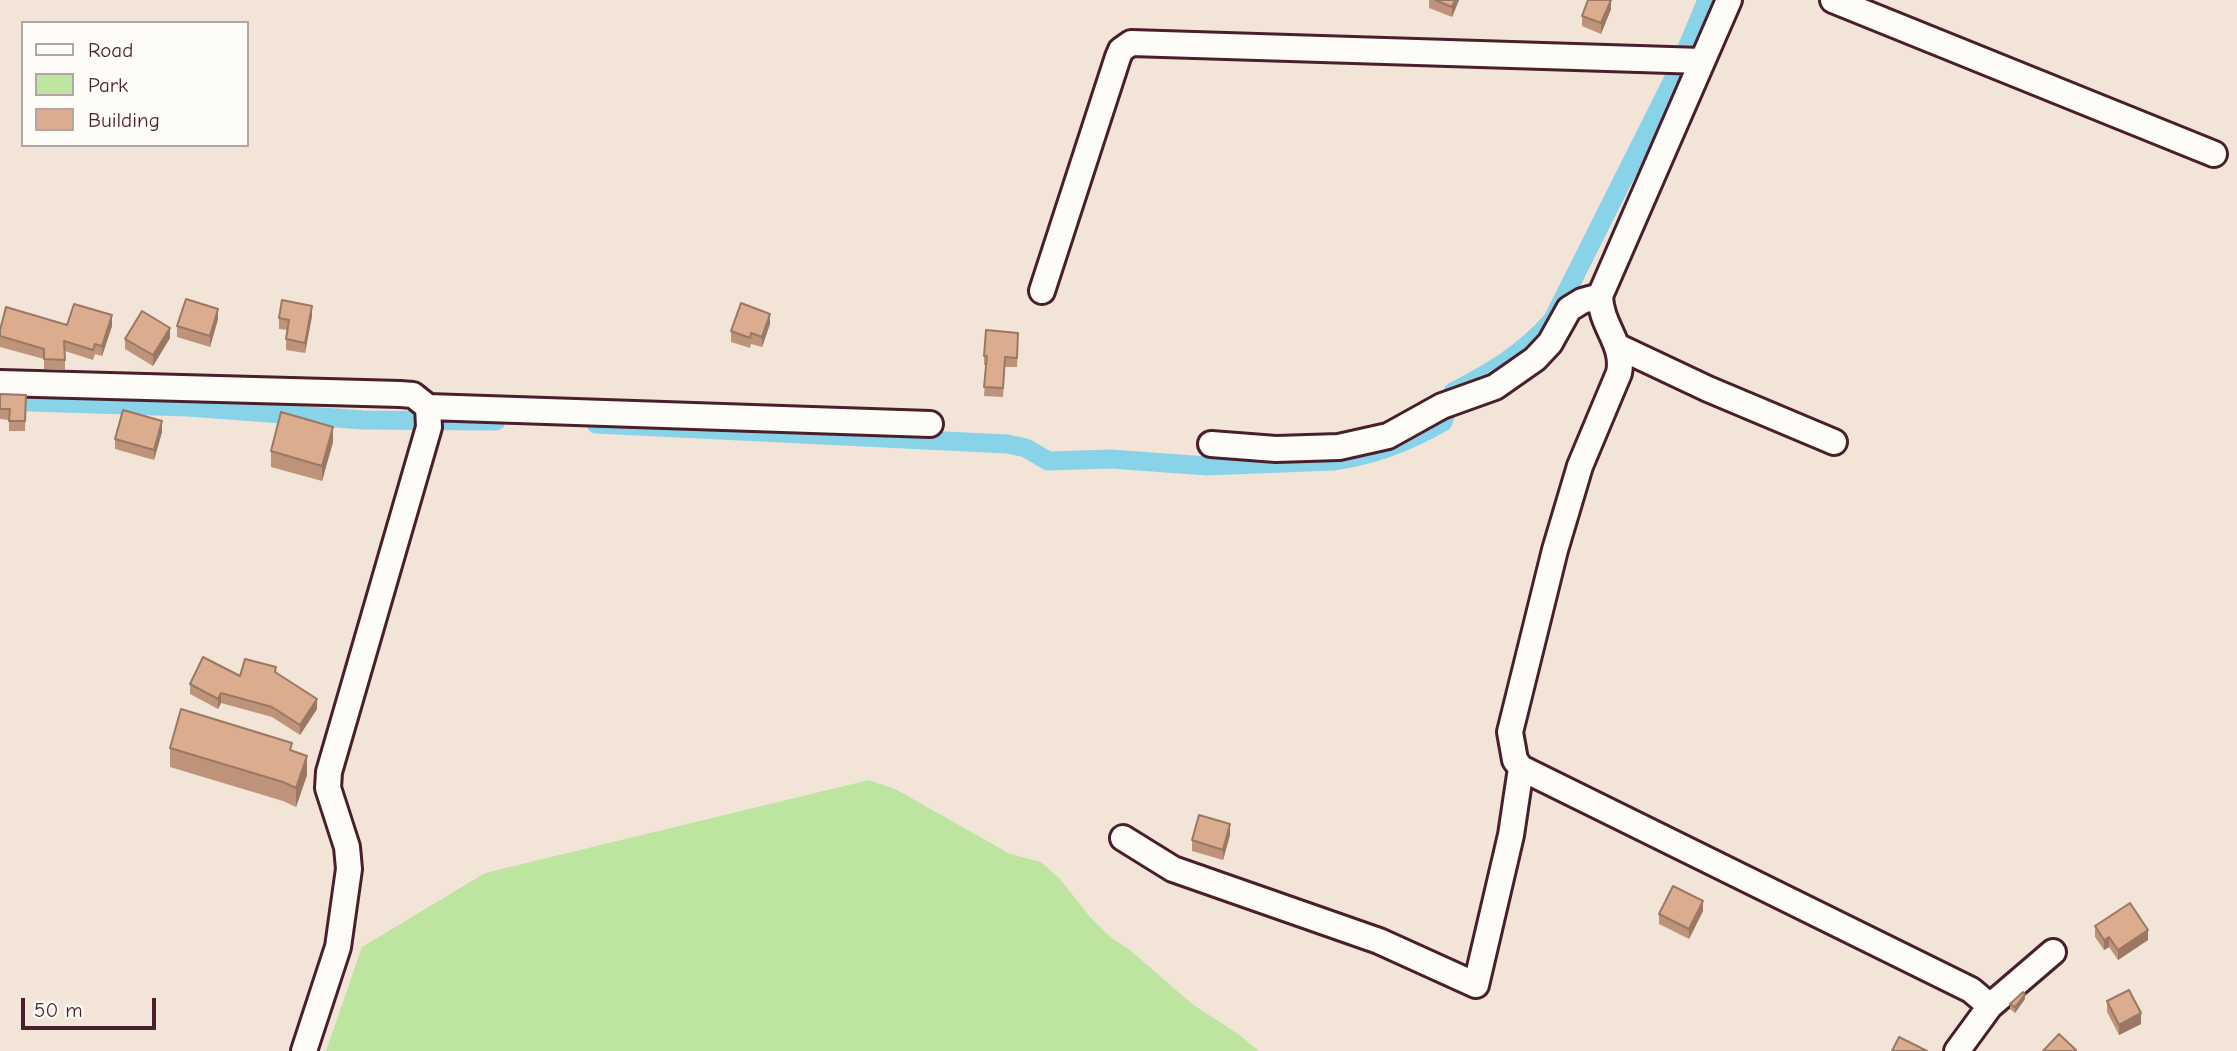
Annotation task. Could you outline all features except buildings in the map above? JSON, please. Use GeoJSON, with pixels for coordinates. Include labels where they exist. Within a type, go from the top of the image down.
{"type":"FeatureCollection","features":[{"type":"Feature","properties":{"kind":"street"},"geometry":{"type":"LineString","coordinates":[[1729,0],[1600,296],[1604,321],[1619,347],[1622,362],[1580,466],[1555,550],[1510,732],[1515,760],[1521,768],[1970,990],[1990,1006]]}},
{"type":"Feature","properties":{"kind":"street"},"geometry":{"type":"LineString","coordinates":[[1833,0],[2214,154]]}},
{"type":"Feature","properties":{"kind":"street"},"geometry":{"type":"LineString","coordinates":[[1042,291],[1118,57],[1121,50],[1131,43],[1702,61]]}},
{"type":"Feature","properties":{"kind":"street"},"geometry":{"type":"LineString","coordinates":[[1211,444],[1276,449],[1339,447],[1388,436],[1442,406],[1495,387],[1535,359],[1550,343],[1569,309],[1582,301],[1600,296]]}},
{"type":"Feature","properties":{"kind":"street"},"geometry":{"type":"LineString","coordinates":[[1619,347],[1708,389],[1834,442]]}},
{"type":"Feature","properties":{"kind":"street"},"geometry":{"type":"LineString","coordinates":[[0,383],[400,394],[413,395],[429,416]]}},
{"type":"Feature","properties":{"kind":"street"},"geometry":{"type":"LineString","coordinates":[[429,416],[930,424]]}},
{"type":"Feature","properties":{"kind":"street"},"geometry":{"type":"LineString","coordinates":[[304,1051],[338,947],[349,869],[347,847],[328,788],[329,772],[429,416]]}},
{"type":"Feature","properties":{"kind":"street"},"geometry":{"type":"LineString","coordinates":[[1123,838],[1173,869],[1379,941],[1476,985],[1511,835],[1521,768]]}},
{"type":"Feature","properties":{"kind":"street"},"geometry":{"type":"LineString","coordinates":[[1957,1051],[1990,1006],[2053,952]]}},
{"type":"Feature","properties":{"kind":"green space"},"geometry":{"type":"Polygon","coordinates":[[[869,780],[897,790],[1010,854],[1041,862],[1059,878],[1110,937],[1130,950],[1192,1004],[1259,1051],[326,1051],[362,947],[485,873],[869,780]]]}},
{"type":"Feature","properties":{"kind":"waterway"},"geometry":{"type":"LineString","coordinates":[[596,424],[1007,444],[1026,448],[1048,461],[1111,459],[1207,466],[1333,461],[1390,447],[1443,422],[1453,392],[1506,361],[1552,321],[1676,74],[1707,0]]}},
{"type":"Feature","properties":{"kind":"waterway"},"geometry":{"type":"LineString","coordinates":[[0,401],[188,407],[363,420],[496,421]]}}]}
